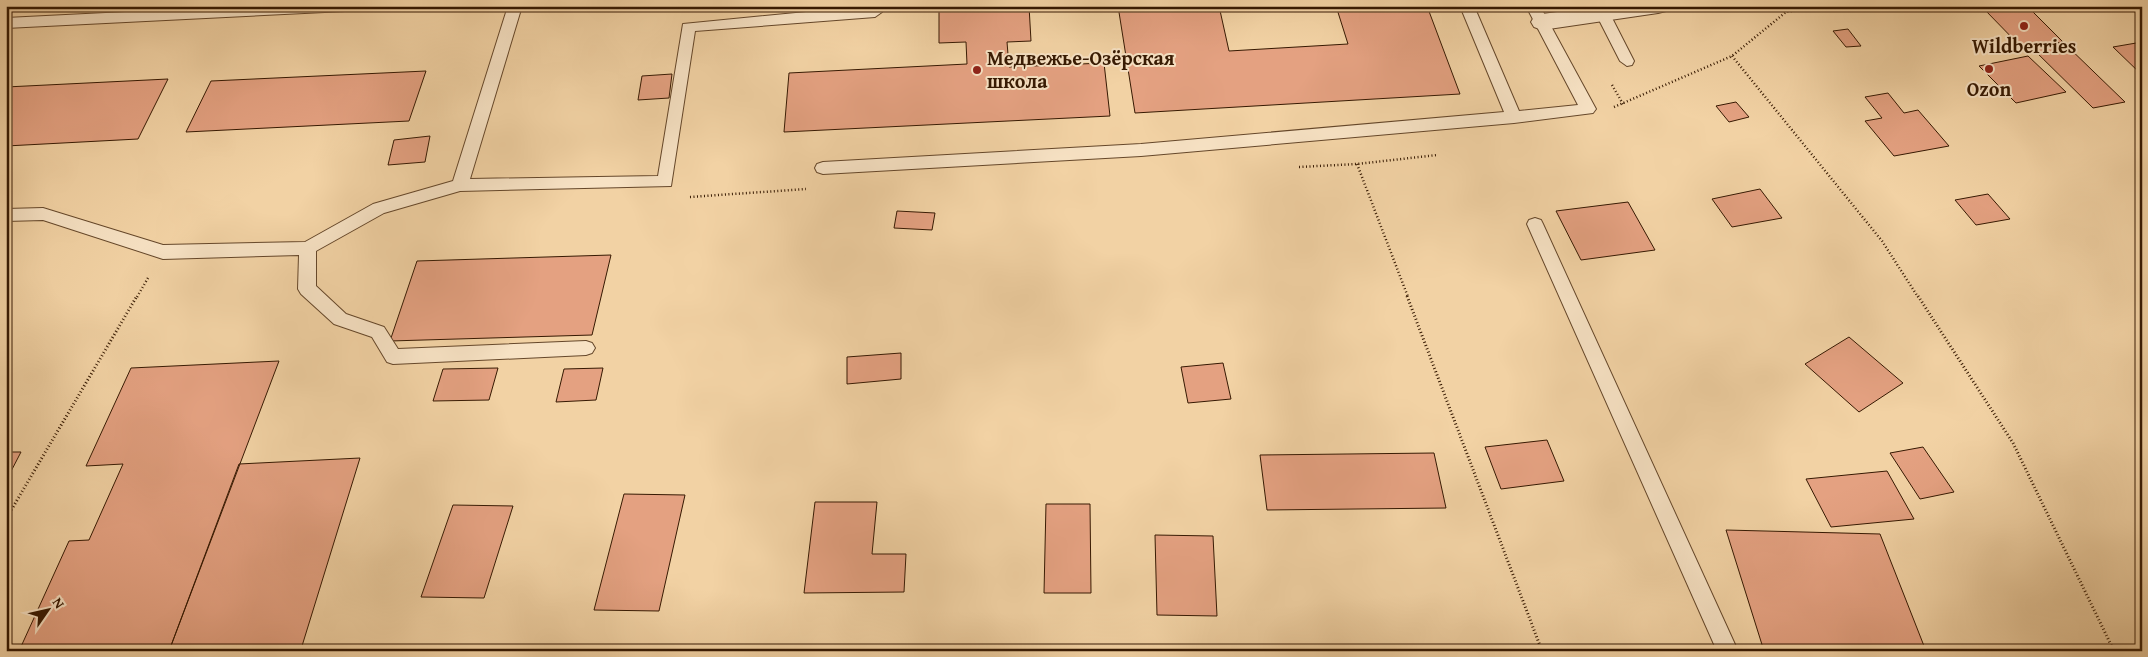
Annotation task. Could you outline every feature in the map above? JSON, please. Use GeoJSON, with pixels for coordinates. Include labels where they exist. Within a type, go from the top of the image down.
{"type":"FeatureCollection","features":[{"type":"Feature","properties":{"kind":"street"},"geometry":{"type":"LineString","coordinates":[[1537,14],[1603,14],[1658,6]]}},
{"type":"Feature","properties":{"kind":"lane"},"geometry":{"type":"LineString","coordinates":[[6,23],[345,6]]}},
{"type":"Feature","properties":{"kind":"lane"},"geometry":{"type":"LineString","coordinates":[[460,185],[515,6]]}},
{"type":"Feature","properties":{"kind":"lane"},"geometry":{"type":"LineString","coordinates":[[6,215],[43,214],[163,252],[308,248],[379,208],[460,185],[665,182],[688,27],[875,12],[875,6]]}},
{"type":"Feature","properties":{"kind":"lane"},"geometry":{"type":"LineString","coordinates":[[1467,6],[1514,117]]}},
{"type":"Feature","properties":{"kind":"lane"},"geometry":{"type":"LineString","coordinates":[[823,168],[1142,150],[1588,109],[1537,14]]}},
{"type":"Feature","properties":{"kind":"lane"},"geometry":{"type":"LineString","coordinates":[[1603,14],[1628,61]]}},
{"type":"Feature","properties":{"kind":"lane"},"geometry":{"type":"LineString","coordinates":[[1535,224],[1728,651]]}},
{"type":"Feature","properties":{"kind":"lane"},"geometry":{"type":"LineString","coordinates":[[308,248],[307,289],[340,319],[378,332],[393,356],[586,348]]}},
{"type":"Feature","properties":{"kind":"path"},"geometry":{"type":"LineString","coordinates":[[1824,6],[1786,12],[1732,56],[1882,240],[2013,443],[2114,651]]}},
{"type":"Feature","properties":{"kind":"path"},"geometry":{"type":"LineString","coordinates":[[1357,164],[1542,651]]}},
{"type":"Feature","properties":{"kind":"path"},"geometry":{"type":"LineString","coordinates":[[6,520],[163,252]]}},
{"type":"Feature","properties":{"kind":"building","name":"Медвежье-Озёрская школа"},"geometry":{"type":"Polygon","coordinates":[[[939,6],[1029,6],[1031,41],[1007,42],[1009,67],[1104,63],[1110,116],[784,132],[789,73],[967,64],[966,42],[939,43],[939,6]]]}},
{"type":"Feature","properties":{"kind":"building"},"geometry":{"type":"Polygon","coordinates":[[[1118,6],[1219,6],[1229,51],[1348,44],[1336,6],[1427,6],[1460,94],[1135,113],[1118,6]]]}},
{"type":"Feature","properties":{"kind":"building","name":"Wildberries"},"geometry":{"type":"Polygon","coordinates":[[[2008,6],[2027,6],[2063,42],[2023,49],[1985,10],[2008,6]]]}},
{"type":"Feature","properties":{"kind":"building"},"geometry":{"type":"Polygon","coordinates":[[[1848,29],[1861,46],[1846,47],[1833,31],[1848,29]]]}},
{"type":"Feature","properties":{"kind":"building"},"geometry":{"type":"Polygon","coordinates":[[[2063,42],[2125,102],[2093,108],[2032,48],[2063,42]]]}},
{"type":"Feature","properties":{"kind":"building"},"geometry":{"type":"Polygon","coordinates":[[[2142,42],[2142,75],[2113,47],[2142,42]]]}},
{"type":"Feature","properties":{"kind":"building"},"geometry":{"type":"Polygon","coordinates":[[[2028,56],[2066,92],[2016,103],[1979,66],[2028,56]]]}},
{"type":"Feature","properties":{"kind":"building"},"geometry":{"type":"Polygon","coordinates":[[[426,71],[409,121],[186,132],[211,81],[426,71]]]}},
{"type":"Feature","properties":{"kind":"building"},"geometry":{"type":"Polygon","coordinates":[[[672,74],[669,98],[638,100],[642,76],[672,74]]]}},
{"type":"Feature","properties":{"kind":"building"},"geometry":{"type":"Polygon","coordinates":[[[168,79],[138,139],[6,146],[6,87],[168,79]]]}},
{"type":"Feature","properties":{"kind":"building"},"geometry":{"type":"Polygon","coordinates":[[[1888,93],[1904,113],[1918,110],[1949,146],[1894,156],[1865,121],[1882,118],[1865,97],[1888,93]]]}},
{"type":"Feature","properties":{"kind":"building"},"geometry":{"type":"Polygon","coordinates":[[[1736,102],[1749,117],[1729,122],[1716,106],[1736,102]]]}},
{"type":"Feature","properties":{"kind":"building"},"geometry":{"type":"Polygon","coordinates":[[[430,136],[425,162],[388,165],[394,140],[430,136]]]}},
{"type":"Feature","properties":{"kind":"building"},"geometry":{"type":"Polygon","coordinates":[[[1760,189],[1782,218],[1732,227],[1712,199],[1760,189]]]}},
{"type":"Feature","properties":{"kind":"building"},"geometry":{"type":"Polygon","coordinates":[[[1988,194],[2010,219],[1976,225],[1955,200],[1988,194]]]}},
{"type":"Feature","properties":{"kind":"building"},"geometry":{"type":"Polygon","coordinates":[[[1628,202],[1655,250],[1581,260],[1556,211],[1628,202]]]}},
{"type":"Feature","properties":{"kind":"building"},"geometry":{"type":"Polygon","coordinates":[[[897,211],[935,213],[932,230],[894,228],[897,211]]]}},
{"type":"Feature","properties":{"kind":"building"},"geometry":{"type":"Polygon","coordinates":[[[611,255],[592,335],[390,341],[417,261],[611,255]]]}},
{"type":"Feature","properties":{"kind":"building"},"geometry":{"type":"Polygon","coordinates":[[[1849,337],[1903,383],[1859,412],[1805,364],[1849,337]]]}},
{"type":"Feature","properties":{"kind":"building"},"geometry":{"type":"Polygon","coordinates":[[[901,353],[901,379],[847,384],[847,357],[901,353]]]}},
{"type":"Feature","properties":{"kind":"building"},"geometry":{"type":"Polygon","coordinates":[[[279,361],[169,651],[19,651],[69,541],[89,540],[123,464],[86,466],[131,368],[279,361]]]}},
{"type":"Feature","properties":{"kind":"building"},"geometry":{"type":"Polygon","coordinates":[[[1223,363],[1231,399],[1188,403],[1181,367],[1223,363]]]}},
{"type":"Feature","properties":{"kind":"building"},"geometry":{"type":"Polygon","coordinates":[[[498,368],[489,400],[433,401],[443,369],[498,368]]]}},
{"type":"Feature","properties":{"kind":"building"},"geometry":{"type":"Polygon","coordinates":[[[603,368],[596,400],[556,402],[564,369],[603,368]]]}},
{"type":"Feature","properties":{"kind":"building"},"geometry":{"type":"Polygon","coordinates":[[[1547,440],[1564,481],[1501,489],[1485,447],[1547,440]]]}},
{"type":"Feature","properties":{"kind":"building"},"geometry":{"type":"Polygon","coordinates":[[[1923,447],[1954,492],[1920,499],[1890,453],[1923,447]]]}},
{"type":"Feature","properties":{"kind":"building"},"geometry":{"type":"Polygon","coordinates":[[[6,452],[21,452],[6,481],[6,452]]]}},
{"type":"Feature","properties":{"kind":"building"},"geometry":{"type":"Polygon","coordinates":[[[1434,453],[1446,508],[1267,510],[1260,455],[1434,453]]]}},
{"type":"Feature","properties":{"kind":"building"},"geometry":{"type":"Polygon","coordinates":[[[360,458],[302,646],[214,651],[169,651],[239,464],[360,458]]]}},
{"type":"Feature","properties":{"kind":"building"},"geometry":{"type":"Polygon","coordinates":[[[1887,471],[1914,519],[1831,527],[1806,479],[1887,471]]]}},
{"type":"Feature","properties":{"kind":"building"},"geometry":{"type":"Polygon","coordinates":[[[624,494],[685,495],[659,611],[594,610],[624,494]]]}},
{"type":"Feature","properties":{"kind":"building"},"geometry":{"type":"Polygon","coordinates":[[[815,502],[877,502],[872,554],[906,554],[904,592],[804,593],[815,502]]]}},
{"type":"Feature","properties":{"kind":"building"},"geometry":{"type":"Polygon","coordinates":[[[1046,504],[1090,504],[1091,593],[1044,593],[1046,504]]]}},
{"type":"Feature","properties":{"kind":"building"},"geometry":{"type":"Polygon","coordinates":[[[453,505],[513,506],[484,598],[421,597],[453,505]]]}},
{"type":"Feature","properties":{"kind":"building"},"geometry":{"type":"Polygon","coordinates":[[[1726,530],[1880,534],[1926,651],[1764,651],[1726,530]]]}},
{"type":"Feature","properties":{"kind":"building"},"geometry":{"type":"Polygon","coordinates":[[[1155,535],[1213,536],[1217,616],[1157,615],[1155,535]]]}},
{"type":"Feature","properties":{"kind":"place","name":"Wildberries"},"geometry":{"type":"Point","coordinates":[2024,26]}},
{"type":"Feature","properties":{"kind":"place","name":"Ozon"},"geometry":{"type":"Point","coordinates":[1989,69]}},
{"type":"Feature","properties":{"kind":"place","name":"Медвежье-Озёрская школа"},"geometry":{"type":"Point","coordinates":[977,70]}}]}
